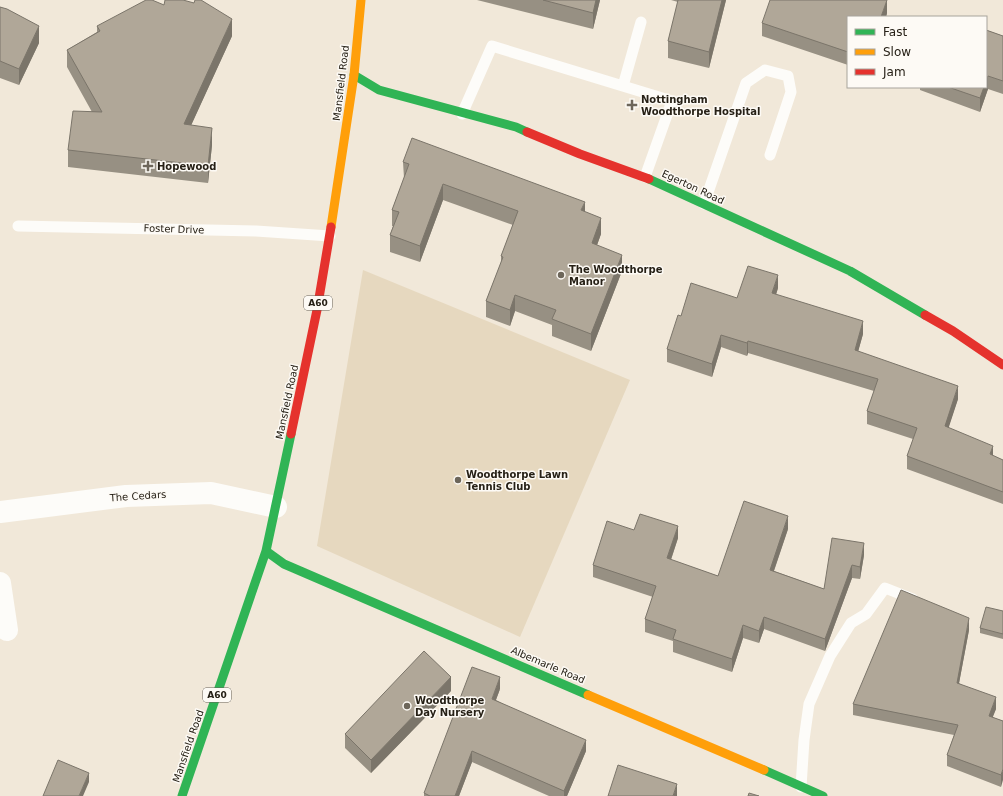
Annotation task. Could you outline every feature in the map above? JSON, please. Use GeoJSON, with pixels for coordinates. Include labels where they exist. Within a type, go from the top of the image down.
{"type":"FeatureCollection","features":[{"type":"Feature","properties":{"kind":"main road","name":"Mansfield Road"},"geometry":{"type":"LineString","coordinates":[[182,796],[266,551],[276,507],[317,310],[330,236],[354,76],[361,0]]}},
{"type":"Feature","properties":{"kind":"main road","name":"Egerton Road"},"geometry":{"type":"LineString","coordinates":[[354,76],[379,90],[462,114],[516,127],[580,154],[645,177],[850,271],[888,295],[953,331],[1003,365]]}},
{"type":"Feature","properties":{"kind":"main road","name":"Albemarle Road"},"geometry":{"type":"LineString","coordinates":[[266,551],[284,564],[823,796]]}},
{"type":"Feature","properties":{"kind":"street","name":"The Cedars"},"geometry":{"type":"LineString","coordinates":[[0,512],[126,496],[211,493],[276,507]]}},
{"type":"Feature","properties":{"kind":"street"},"geometry":{"type":"LineString","coordinates":[[0,583],[7,630]]}},
{"type":"Feature","properties":{"kind":"lane"},"geometry":{"type":"LineString","coordinates":[[623,86],[641,22]]}},
{"type":"Feature","properties":{"kind":"lane"},"geometry":{"type":"LineString","coordinates":[[462,114],[492,46],[672,101],[645,177]]}},
{"type":"Feature","properties":{"kind":"lane"},"geometry":{"type":"LineString","coordinates":[[704,204],[746,84],[764,70],[788,76],[791,92],[770,155]]}},
{"type":"Feature","properties":{"kind":"lane","name":"Foster Drive"},"geometry":{"type":"LineString","coordinates":[[18,226],[256,231],[330,236]]}},
{"type":"Feature","properties":{"kind":"lane"},"geometry":{"type":"LineString","coordinates":[[801,787],[804,740],[809,704],[830,656],[851,623],[866,614],[885,588],[925,604]]}},
{"type":"Feature","properties":{"kind":"shaded area","name":"Woodthorpe Lawn Tennis Club"},"geometry":{"type":"Polygon","coordinates":[[[363,270],[630,380],[520,637],[317,546],[363,270]]]}},
{"type":"Feature","properties":{"kind":"building"},"geometry":{"type":"Polygon","coordinates":[[[146,0],[152,0],[164,5],[165,0],[183,0],[194,3],[195,0],[201,0],[232,19],[184,124],[212,128],[208,166],[68,150],[73,111],[102,112],[67,50],[100,31],[97,26],[146,0]]]}},
{"type":"Feature","properties":{"kind":"building"},"geometry":{"type":"Polygon","coordinates":[[[543,0],[596,0],[593,13],[543,0]]]}},
{"type":"Feature","properties":{"kind":"building"},"geometry":{"type":"Polygon","coordinates":[[[678,0],[722,0],[709,52],[668,41],[678,0]]]}},
{"type":"Feature","properties":{"kind":"building"},"geometry":{"type":"Polygon","coordinates":[[[770,0],[887,0],[881,16],[847,16],[847,52],[762,23],[770,0]]]}},
{"type":"Feature","properties":{"kind":"building"},"geometry":{"type":"Polygon","coordinates":[[[0,7],[7,9],[39,26],[19,69],[0,61],[0,7]]]}},
{"type":"Feature","properties":{"kind":"building"},"geometry":{"type":"Polygon","coordinates":[[[987,30],[1003,36],[1003,81],[988,76],[987,78],[987,30]]]}},
{"type":"Feature","properties":{"kind":"building"},"geometry":{"type":"Polygon","coordinates":[[[951,88],[984,88],[980,98],[951,88]]]}},
{"type":"Feature","properties":{"kind":"building"},"geometry":{"type":"Polygon","coordinates":[[[412,138],[585,202],[581,210],[601,218],[592,243],[622,255],[591,334],[552,319],[556,310],[515,295],[510,310],[486,301],[503,257],[501,256],[518,211],[443,184],[420,246],[390,235],[399,212],[392,210],[409,164],[403,162],[412,138]]]}},
{"type":"Feature","properties":{"kind":"building"},"geometry":{"type":"Polygon","coordinates":[[[748,266],[778,275],[772,293],[863,321],[855,350],[958,386],[945,426],[993,446],[990,454],[1003,460],[1003,492],[907,456],[917,428],[867,411],[878,379],[748,341],[747,343],[721,335],[712,364],[667,349],[678,315],[681,316],[691,283],[737,298],[748,266]]]}},
{"type":"Feature","properties":{"kind":"building"},"geometry":{"type":"Polygon","coordinates":[[[744,501],[788,516],[770,570],[824,589],[832,538],[864,543],[860,567],[852,565],[825,639],[764,617],[759,631],[743,625],[732,659],[673,639],[676,630],[645,619],[656,586],[593,565],[607,521],[634,530],[640,514],[678,526],[667,558],[718,576],[744,501]]]}},
{"type":"Feature","properties":{"kind":"building"},"geometry":{"type":"Polygon","coordinates":[[[901,590],[969,618],[957,683],[996,697],[989,716],[1003,721],[1003,769],[1001,775],[947,755],[958,725],[853,704],[901,590]]]}},
{"type":"Feature","properties":{"kind":"building"},"geometry":{"type":"Polygon","coordinates":[[[986,607],[1003,611],[1003,634],[980,628],[986,607]]]}},
{"type":"Feature","properties":{"kind":"building","name":"Woodthorpe Day Nursery"},"geometry":{"type":"Polygon","coordinates":[[[424,651],[451,677],[371,760],[345,734],[424,651]]]}},
{"type":"Feature","properties":{"kind":"building"},"geometry":{"type":"Polygon","coordinates":[[[472,667],[500,677],[492,699],[586,740],[564,791],[472,751],[455,796],[430,796],[424,793],[472,667]]]}},
{"type":"Feature","properties":{"kind":"building"},"geometry":{"type":"Polygon","coordinates":[[[58,760],[89,773],[79,796],[43,796],[58,760]]]}},
{"type":"Feature","properties":{"kind":"building"},"geometry":{"type":"Polygon","coordinates":[[[618,765],[677,784],[673,796],[608,796],[618,765]]]}},
{"type":"Feature","properties":{"kind":"building"},"geometry":{"type":"Polygon","coordinates":[[[749,793],[759,796],[748,796],[749,793]]]}},
{"type":"Feature","properties":{"kind":"traffic: fast"},"geometry":{"type":"LineString","coordinates":[[354,75],[379,90],[516,127],[527,132]]}},
{"type":"Feature","properties":{"kind":"traffic: fast"},"geometry":{"type":"LineString","coordinates":[[649,179],[850,271],[925,315]]}},
{"type":"Feature","properties":{"kind":"traffic: fast"},"geometry":{"type":"LineString","coordinates":[[182,796],[266,551],[291,434]]}},
{"type":"Feature","properties":{"kind":"traffic: fast"},"geometry":{"type":"LineString","coordinates":[[266,551],[284,564],[588,695]]}},
{"type":"Feature","properties":{"kind":"traffic: fast"},"geometry":{"type":"LineString","coordinates":[[764,770],[823,796]]}},
{"type":"Feature","properties":{"kind":"traffic: slow"},"geometry":{"type":"LineString","coordinates":[[331,227],[354,75],[361,0]]}},
{"type":"Feature","properties":{"kind":"traffic: slow"},"geometry":{"type":"LineString","coordinates":[[588,695],[764,770]]}},
{"type":"Feature","properties":{"kind":"traffic: jam"},"geometry":{"type":"LineString","coordinates":[[527,132],[580,154],[649,179]]}},
{"type":"Feature","properties":{"kind":"traffic: jam"},"geometry":{"type":"LineString","coordinates":[[291,434],[317,310],[331,227]]}},
{"type":"Feature","properties":{"kind":"traffic: jam"},"geometry":{"type":"LineString","coordinates":[[925,315],[953,331],[1003,365]]}},
{"type":"Feature","properties":{"kind":"place","name":"Nottingham Woodthorpe Hospital"},"geometry":{"type":"Point","coordinates":[632,105]}},
{"type":"Feature","properties":{"kind":"place","name":"Hopewood"},"geometry":{"type":"Point","coordinates":[148,166]}},
{"type":"Feature","properties":{"kind":"place","name":"The Woodthorpe Manor"},"geometry":{"type":"Point","coordinates":[561,275]}},
{"type":"Feature","properties":{"kind":"place","name":"Woodthorpe Lawn Tennis Club"},"geometry":{"type":"Point","coordinates":[458,480]}},
{"type":"Feature","properties":{"kind":"place","name":"Woodthorpe Day Nursery"},"geometry":{"type":"Point","coordinates":[407,706]}}]}
